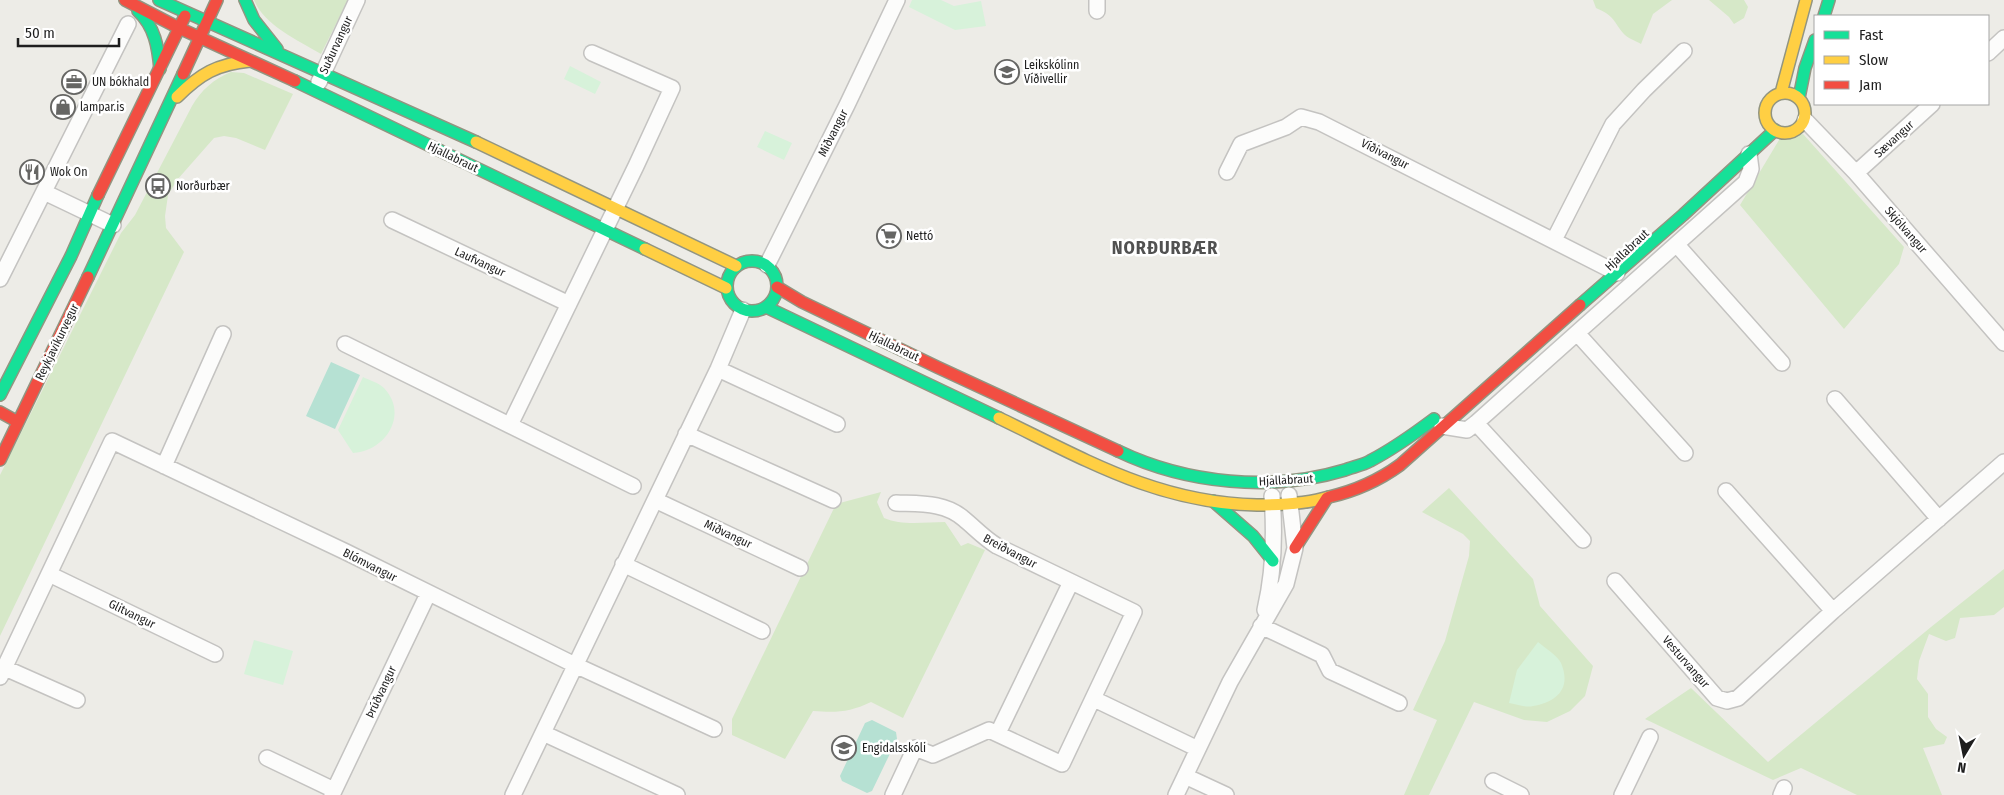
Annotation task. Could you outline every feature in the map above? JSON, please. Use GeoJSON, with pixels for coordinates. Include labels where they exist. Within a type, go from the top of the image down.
{"type":"FeatureCollection","features":[{"type":"Feature","properties":{"kind":"main road","name":"Hjallabraut"},"geometry":{"type":"LineString","coordinates":[[124,0],[179,28],[315,90],[726,288]]}},
{"type":"Feature","properties":{"kind":"main road"},"geometry":{"type":"LineString","coordinates":[[124,0],[149,22],[156,36],[160,69]]}},
{"type":"Feature","properties":{"kind":"main road","name":"Hjallabraut"},"geometry":{"type":"LineString","coordinates":[[159,0],[457,133],[736,266]]}},
{"type":"Feature","properties":{"kind":"main road"},"geometry":{"type":"LineString","coordinates":[[0,395],[71,256],[89,213],[192,0]]}},
{"type":"Feature","properties":{"kind":"main road","name":"Reykjavíkurvegur"},"geometry":{"type":"LineString","coordinates":[[0,460],[217,0]]}},
{"type":"Feature","properties":{"kind":"main road"},"geometry":{"type":"LineString","coordinates":[[245,0],[249,14],[259,29],[280,53]]}},
{"type":"Feature","properties":{"kind":"main road"},"geometry":{"type":"LineString","coordinates":[[1781,93],[1806,0]]}},
{"type":"Feature","properties":{"kind":"main road"},"geometry":{"type":"LineString","coordinates":[[1824,15],[1829,0]]}},
{"type":"Feature","properties":{"kind":"main road"},"geometry":{"type":"LineString","coordinates":[[1800,98],[1788,92],[1781,93],[1770,100],[1765,112],[1766,119],[1775,130],[1789,133],[1796,131],[1805,120],[1806,110],[1800,98],[1805,68],[1814,43]]}},
{"type":"Feature","properties":{"kind":"main road"},"geometry":{"type":"LineString","coordinates":[[168,106],[191,82],[203,74],[224,64],[253,61]]}},
{"type":"Feature","properties":{"kind":"main road"},"geometry":{"type":"LineString","coordinates":[[1755,131],[1766,119]]}},
{"type":"Feature","properties":{"kind":"main road","name":"Hjallabraut"},"geometry":{"type":"LineString","coordinates":[[777,287],[802,302],[937,367],[1139,461],[1185,475],[1213,479],[1278,482],[1318,478],[1368,462],[1424,428],[1750,154],[1775,130]]}},
{"type":"Feature","properties":{"kind":"main road","name":"Hjallabraut"},"geometry":{"type":"LineString","coordinates":[[766,307],[1099,466],[1164,492],[1213,502],[1291,503],[1327,498],[1358,489],[1387,474],[1417,451],[1613,270],[1658,221]]}},
{"type":"Feature","properties":{"kind":"main road"},"geometry":{"type":"LineString","coordinates":[[746,261],[757,261],[767,265],[775,275],[777,287],[772,302],[766,307],[751,311],[743,310],[733,304],[726,288],[727,278],[736,266],[746,261]]}},
{"type":"Feature","properties":{"kind":"main road"},"geometry":{"type":"LineString","coordinates":[[0,412],[18,422]]}},
{"type":"Feature","properties":{"kind":"main road"},"geometry":{"type":"LineString","coordinates":[[0,429],[12,435]]}},
{"type":"Feature","properties":{"kind":"main road"},"geometry":{"type":"LineString","coordinates":[[1294,548],[1327,498]]}},
{"type":"Feature","properties":{"kind":"main road"},"geometry":{"type":"LineString","coordinates":[[1213,502],[1244,527],[1274,561]]}},
{"type":"Feature","properties":{"kind":"street","name":"Suðurvangur"},"geometry":{"type":"LineString","coordinates":[[315,90],[357,0]]}},
{"type":"Feature","properties":{"kind":"street","name":"Miðvangur"},"geometry":{"type":"LineString","coordinates":[[767,265],[843,114],[897,0]]}},
{"type":"Feature","properties":{"kind":"street"},"geometry":{"type":"LineString","coordinates":[[0,278],[128,24]]}},
{"type":"Feature","properties":{"kind":"street"},"geometry":{"type":"LineString","coordinates":[[1989,52],[2004,38]]}},
{"type":"Feature","properties":{"kind":"street"},"geometry":{"type":"LineString","coordinates":[[1554,240],[1613,124],[1684,51]]}},
{"type":"Feature","properties":{"kind":"street"},"geometry":{"type":"LineString","coordinates":[[510,425],[616,208],[672,88],[592,53]]}},
{"type":"Feature","properties":{"kind":"street","name":"Sævangur"},"geometry":{"type":"LineString","coordinates":[[1856,174],[1931,105]]}},
{"type":"Feature","properties":{"kind":"street","name":"Víðivangur"},"geometry":{"type":"LineString","coordinates":[[1226,172],[1241,144],[1286,127],[1301,117],[1320,122],[1613,270]]}},
{"type":"Feature","properties":{"kind":"street","name":"Skjólvangur"},"geometry":{"type":"LineString","coordinates":[[1805,120],[1856,174],[2004,343]]}},
{"type":"Feature","properties":{"kind":"street"},"geometry":{"type":"LineString","coordinates":[[1442,426],[1467,430],[1678,245],[1746,182],[1751,169],[1750,154]]}},
{"type":"Feature","properties":{"kind":"street"},"geometry":{"type":"LineString","coordinates":[[44,192],[112,224]]}},
{"type":"Feature","properties":{"kind":"street","name":"Laufvangur"},"geometry":{"type":"LineString","coordinates":[[392,220],[569,304]]}},
{"type":"Feature","properties":{"kind":"street"},"geometry":{"type":"LineString","coordinates":[[1678,245],[1782,363]]}},
{"type":"Feature","properties":{"kind":"street"},"geometry":{"type":"LineString","coordinates":[[514,795],[718,369],[743,310]]}},
{"type":"Feature","properties":{"kind":"street"},"geometry":{"type":"LineString","coordinates":[[1577,333],[1685,453]]}},
{"type":"Feature","properties":{"kind":"street"},"geometry":{"type":"LineString","coordinates":[[164,466],[223,334]]}},
{"type":"Feature","properties":{"kind":"street"},"geometry":{"type":"LineString","coordinates":[[345,344],[633,486]]}},
{"type":"Feature","properties":{"kind":"street"},"geometry":{"type":"LineString","coordinates":[[718,369],[837,424]]}},
{"type":"Feature","properties":{"kind":"street"},"geometry":{"type":"LineString","coordinates":[[1835,399],[1939,519]]}},
{"type":"Feature","properties":{"kind":"street"},"geometry":{"type":"LineString","coordinates":[[1476,423],[1583,540]]}},
{"type":"Feature","properties":{"kind":"street"},"geometry":{"type":"LineString","coordinates":[[686,434],[833,500]]}},
{"type":"Feature","properties":{"kind":"street","name":"Blómvangur"},"geometry":{"type":"LineString","coordinates":[[49,574],[112,441],[346,552],[575,665]]}},
{"type":"Feature","properties":{"kind":"street","name":"Vesturvangur"},"geometry":{"type":"LineString","coordinates":[[1615,581],[1717,698],[1727,701],[1738,698],[1833,611],[2004,462]]}},
{"type":"Feature","properties":{"kind":"street"},"geometry":{"type":"LineString","coordinates":[[1176,795],[1230,682],[1286,584],[1294,548],[1291,503],[1278,482]]}},
{"type":"Feature","properties":{"kind":"street"},"geometry":{"type":"LineString","coordinates":[[1262,626],[1272,582],[1274,561],[1273,504],[1278,482]]}},
{"type":"Feature","properties":{"kind":"street"},"geometry":{"type":"LineString","coordinates":[[1726,491],[1833,611]]}},
{"type":"Feature","properties":{"kind":"street","name":"Miðvangur"},"geometry":{"type":"LineString","coordinates":[[655,500],[800,568]]}},
{"type":"Feature","properties":{"kind":"street","name":"Breiðvangur"},"geometry":{"type":"LineString","coordinates":[[896,503],[926,504],[942,507],[962,517],[980,535],[997,546],[1134,612],[1062,764],[998,733]]}},
{"type":"Feature","properties":{"kind":"street"},"geometry":{"type":"LineString","coordinates":[[624,564],[762,631]]}},
{"type":"Feature","properties":{"kind":"street"},"geometry":{"type":"LineString","coordinates":[[49,574],[2,672],[77,700]]}},
{"type":"Feature","properties":{"kind":"street","name":"Glitvangur"},"geometry":{"type":"LineString","coordinates":[[49,574],[215,654]]}},
{"type":"Feature","properties":{"kind":"street"},"geometry":{"type":"LineString","coordinates":[[893,795],[916,748],[933,755],[990,730],[998,733],[1071,582]]}},
{"type":"Feature","properties":{"kind":"street","name":"Þrúðvangur"},"geometry":{"type":"LineString","coordinates":[[267,758],[333,792],[428,594]]}},
{"type":"Feature","properties":{"kind":"street"},"geometry":{"type":"LineString","coordinates":[[1262,626],[1322,655],[1330,671],[1399,703]]}},
{"type":"Feature","properties":{"kind":"street"},"geometry":{"type":"LineString","coordinates":[[575,665],[714,729]]}},
{"type":"Feature","properties":{"kind":"street"},"geometry":{"type":"LineString","coordinates":[[1094,699],[1198,749]]}},
{"type":"Feature","properties":{"kind":"street"},"geometry":{"type":"LineString","coordinates":[[543,733],[677,795]]}},
{"type":"Feature","properties":{"kind":"street"},"geometry":{"type":"LineString","coordinates":[[1622,795],[1650,737]]}},
{"type":"Feature","properties":{"kind":"street"},"geometry":{"type":"LineString","coordinates":[[1185,776],[1226,795]]}},
{"type":"Feature","properties":{"kind":"street"},"geometry":{"type":"LineString","coordinates":[[1492,781],[1521,795]]}},
{"type":"Feature","properties":{"kind":"green space"},"geometry":{"type":"Polygon","coordinates":[[[254,0],[348,0],[321,54],[274,25],[259,9],[254,0]]]}},
{"type":"Feature","properties":{"kind":"green space"},"geometry":{"type":"Polygon","coordinates":[[[912,0],[941,0],[954,6],[981,1],[986,26],[955,30],[909,7],[912,0]]]}},
{"type":"Feature","properties":{"kind":"green space"},"geometry":{"type":"Polygon","coordinates":[[[1593,0],[1672,0],[1653,14],[1641,44],[1625,35],[1610,16],[1596,8],[1593,0]]]}},
{"type":"Feature","properties":{"kind":"green space"},"geometry":{"type":"Polygon","coordinates":[[[1709,0],[1744,0],[1748,7],[1744,18],[1734,24],[1729,17],[1709,0]]]}},
{"type":"Feature","properties":{"kind":"green space"},"geometry":{"type":"Polygon","coordinates":[[[570,66],[601,82],[595,94],[564,79],[570,66]]]}},
{"type":"Feature","properties":{"kind":"green space"},"geometry":{"type":"Polygon","coordinates":[[[231,72],[244,73],[293,94],[265,150],[236,138],[224,136],[214,138],[177,180],[168,195],[165,216],[166,228],[184,252],[0,636],[0,475],[121,233],[135,215],[192,106],[208,86],[231,72]]]}},
{"type":"Feature","properties":{"kind":"green space"},"geometry":{"type":"Polygon","coordinates":[[[765,131],[792,143],[784,160],[757,147],[765,131]]]}},
{"type":"Feature","properties":{"kind":"green space"},"geometry":{"type":"Polygon","coordinates":[[[1803,134],[1904,247],[1899,264],[1844,329],[1740,205],[1779,140],[1803,134]]]}},
{"type":"Feature","properties":{"kind":"green space"},"geometry":{"type":"Polygon","coordinates":[[[331,362],[360,375],[335,429],[306,416],[331,362]]]}},
{"type":"Feature","properties":{"kind":"green space"},"geometry":{"type":"Polygon","coordinates":[[[363,377],[384,388],[391,398],[394,419],[390,430],[375,446],[365,451],[353,453],[338,430],[363,377]]]}},
{"type":"Feature","properties":{"kind":"green space"},"geometry":{"type":"Polygon","coordinates":[[[1449,488],[1533,579],[1540,606],[1593,666],[1585,696],[1570,711],[1547,722],[1524,720],[1474,702],[1429,795],[1404,795],[1437,720],[1413,710],[1445,641],[1469,556],[1470,541],[1463,534],[1422,512],[1449,488]]]}},
{"type":"Feature","properties":{"kind":"green space"},"geometry":{"type":"Polygon","coordinates":[[[881,492],[877,502],[884,518],[906,523],[945,522],[961,546],[968,543],[985,550],[903,718],[871,702],[843,711],[813,711],[785,759],[732,735],[732,719],[836,504],[881,492]]]}},
{"type":"Feature","properties":{"kind":"green space"},"geometry":{"type":"Polygon","coordinates":[[[2004,569],[2004,607],[1994,615],[1960,618],[1955,638],[1946,641],[1929,634],[1919,661],[1917,679],[1928,694],[1928,717],[1936,729],[1947,737],[1944,744],[1923,748],[1942,795],[1857,795],[1801,768],[1773,780],[1645,719],[1691,688],[1768,762],[2004,569]]]}},
{"type":"Feature","properties":{"kind":"green space"},"geometry":{"type":"Polygon","coordinates":[[[254,640],[293,651],[283,685],[244,674],[254,640]]]}},
{"type":"Feature","properties":{"kind":"green space"},"geometry":{"type":"Polygon","coordinates":[[[1538,642],[1554,654],[1561,663],[1564,672],[1563,687],[1555,697],[1541,704],[1527,707],[1509,703],[1517,670],[1538,642]]]}},
{"type":"Feature","properties":{"kind":"green space"},"geometry":{"type":"Polygon","coordinates":[[[872,720],[896,732],[897,739],[872,791],[867,793],[842,781],[840,776],[865,723],[872,720]]]}},
{"type":"Feature","properties":{"kind":"traffic: fast"},"geometry":{"type":"LineString","coordinates":[[159,0],[476,142]]}},
{"type":"Feature","properties":{"kind":"traffic: fast"},"geometry":{"type":"LineString","coordinates":[[245,0],[254,20],[277,49]]}},
{"type":"Feature","properties":{"kind":"traffic: fast"},"geometry":{"type":"LineString","coordinates":[[1824,15],[1829,0]]}},
{"type":"Feature","properties":{"kind":"traffic: fast"},"geometry":{"type":"LineString","coordinates":[[138,11],[144,17],[155,38],[160,69]]}},
{"type":"Feature","properties":{"kind":"traffic: fast"},"geometry":{"type":"LineString","coordinates":[[1799,98],[1805,68],[1814,43]]}},
{"type":"Feature","properties":{"kind":"traffic: fast"},"geometry":{"type":"LineString","coordinates":[[88,277],[183,74]]}},
{"type":"Feature","properties":{"kind":"traffic: fast"},"geometry":{"type":"LineString","coordinates":[[295,81],[645,249]]}},
{"type":"Feature","properties":{"kind":"traffic: fast"},"geometry":{"type":"LineString","coordinates":[[1580,305],[1683,215],[1775,130]]}},
{"type":"Feature","properties":{"kind":"traffic: fast"},"geometry":{"type":"LineString","coordinates":[[0,395],[71,256],[98,195]]}},
{"type":"Feature","properties":{"kind":"traffic: fast"},"geometry":{"type":"LineString","coordinates":[[757,261],[770,268],[776,276],[777,286],[776,296],[770,304],[762,310],[747,311],[734,304],[728,296],[727,281],[734,268],[742,262],[757,261]]}},
{"type":"Feature","properties":{"kind":"traffic: fast"},"geometry":{"type":"LineString","coordinates":[[766,307],[999,418]]}},
{"type":"Feature","properties":{"kind":"traffic: fast"},"geometry":{"type":"LineString","coordinates":[[1118,451],[1172,471],[1201,477],[1230,481],[1288,481],[1317,477],[1367,462],[1411,436],[1434,419]]}},
{"type":"Feature","properties":{"kind":"traffic: fast"},"geometry":{"type":"LineString","coordinates":[[1213,501],[1253,536],[1273,561]]}},
{"type":"Feature","properties":{"kind":"traffic: slow"},"geometry":{"type":"LineString","coordinates":[[1781,93],[1806,0]]}},
{"type":"Feature","properties":{"kind":"traffic: slow"},"geometry":{"type":"LineString","coordinates":[[177,97],[193,82],[218,68],[238,62],[250,61]]}},
{"type":"Feature","properties":{"kind":"traffic: slow"},"geometry":{"type":"LineString","coordinates":[[1789,93],[1796,96],[1802,102],[1805,113],[1804,121],[1796,130],[1789,133],[1781,133],[1774,130],[1766,121],[1765,109],[1768,102],[1777,94],[1789,93]]}},
{"type":"Feature","properties":{"kind":"traffic: slow"},"geometry":{"type":"LineString","coordinates":[[476,142],[736,266]]}},
{"type":"Feature","properties":{"kind":"traffic: slow"},"geometry":{"type":"LineString","coordinates":[[645,249],[726,288]]}},
{"type":"Feature","properties":{"kind":"traffic: slow"},"geometry":{"type":"LineString","coordinates":[[999,418],[1062,449],[1124,476],[1155,488],[1187,496],[1221,502],[1257,505],[1293,504],[1329,497]]}},
{"type":"Feature","properties":{"kind":"traffic: jam"},"geometry":{"type":"LineString","coordinates":[[125,0],[179,28],[295,81]]}},
{"type":"Feature","properties":{"kind":"traffic: jam"},"geometry":{"type":"LineString","coordinates":[[183,74],[217,0]]}},
{"type":"Feature","properties":{"kind":"traffic: jam"},"geometry":{"type":"LineString","coordinates":[[98,195],[185,16]]}},
{"type":"Feature","properties":{"kind":"traffic: jam"},"geometry":{"type":"LineString","coordinates":[[0,460],[88,277]]}},
{"type":"Feature","properties":{"kind":"traffic: jam"},"geometry":{"type":"LineString","coordinates":[[777,287],[802,302],[937,367],[1118,451]]}},
{"type":"Feature","properties":{"kind":"traffic: jam"},"geometry":{"type":"LineString","coordinates":[[1329,497],[1366,485],[1400,465],[1580,305]]}},
{"type":"Feature","properties":{"kind":"traffic: jam"},"geometry":{"type":"LineString","coordinates":[[0,412],[18,422]]}},
{"type":"Feature","properties":{"kind":"traffic: jam"},"geometry":{"type":"LineString","coordinates":[[1295,548],[1327,498]]}},
{"type":"Feature","properties":{"kind":"place","name":"Leikskólinn Víðivellir"},"geometry":{"type":"Point","coordinates":[1007,72]}},
{"type":"Feature","properties":{"kind":"place","name":"UN bókhald"},"geometry":{"type":"Point","coordinates":[74,82]}},
{"type":"Feature","properties":{"kind":"place","name":"lampar.is"},"geometry":{"type":"Point","coordinates":[63,107]}},
{"type":"Feature","properties":{"kind":"place","name":"Wok On"},"geometry":{"type":"Point","coordinates":[32,172]}},
{"type":"Feature","properties":{"kind":"place","name":"Norðurbær"},"geometry":{"type":"Point","coordinates":[158,186]}},
{"type":"Feature","properties":{"kind":"place","name":"Nettó"},"geometry":{"type":"Point","coordinates":[889,236]}},
{"type":"Feature","properties":{"kind":"place","name":"Engidalsskóli"},"geometry":{"type":"Point","coordinates":[844,748]}},
{"type":"Feature","properties":{"kind":"district","name":"NORÐURBÆR"},"geometry":{"type":"Point","coordinates":[1165,248]}}]}
